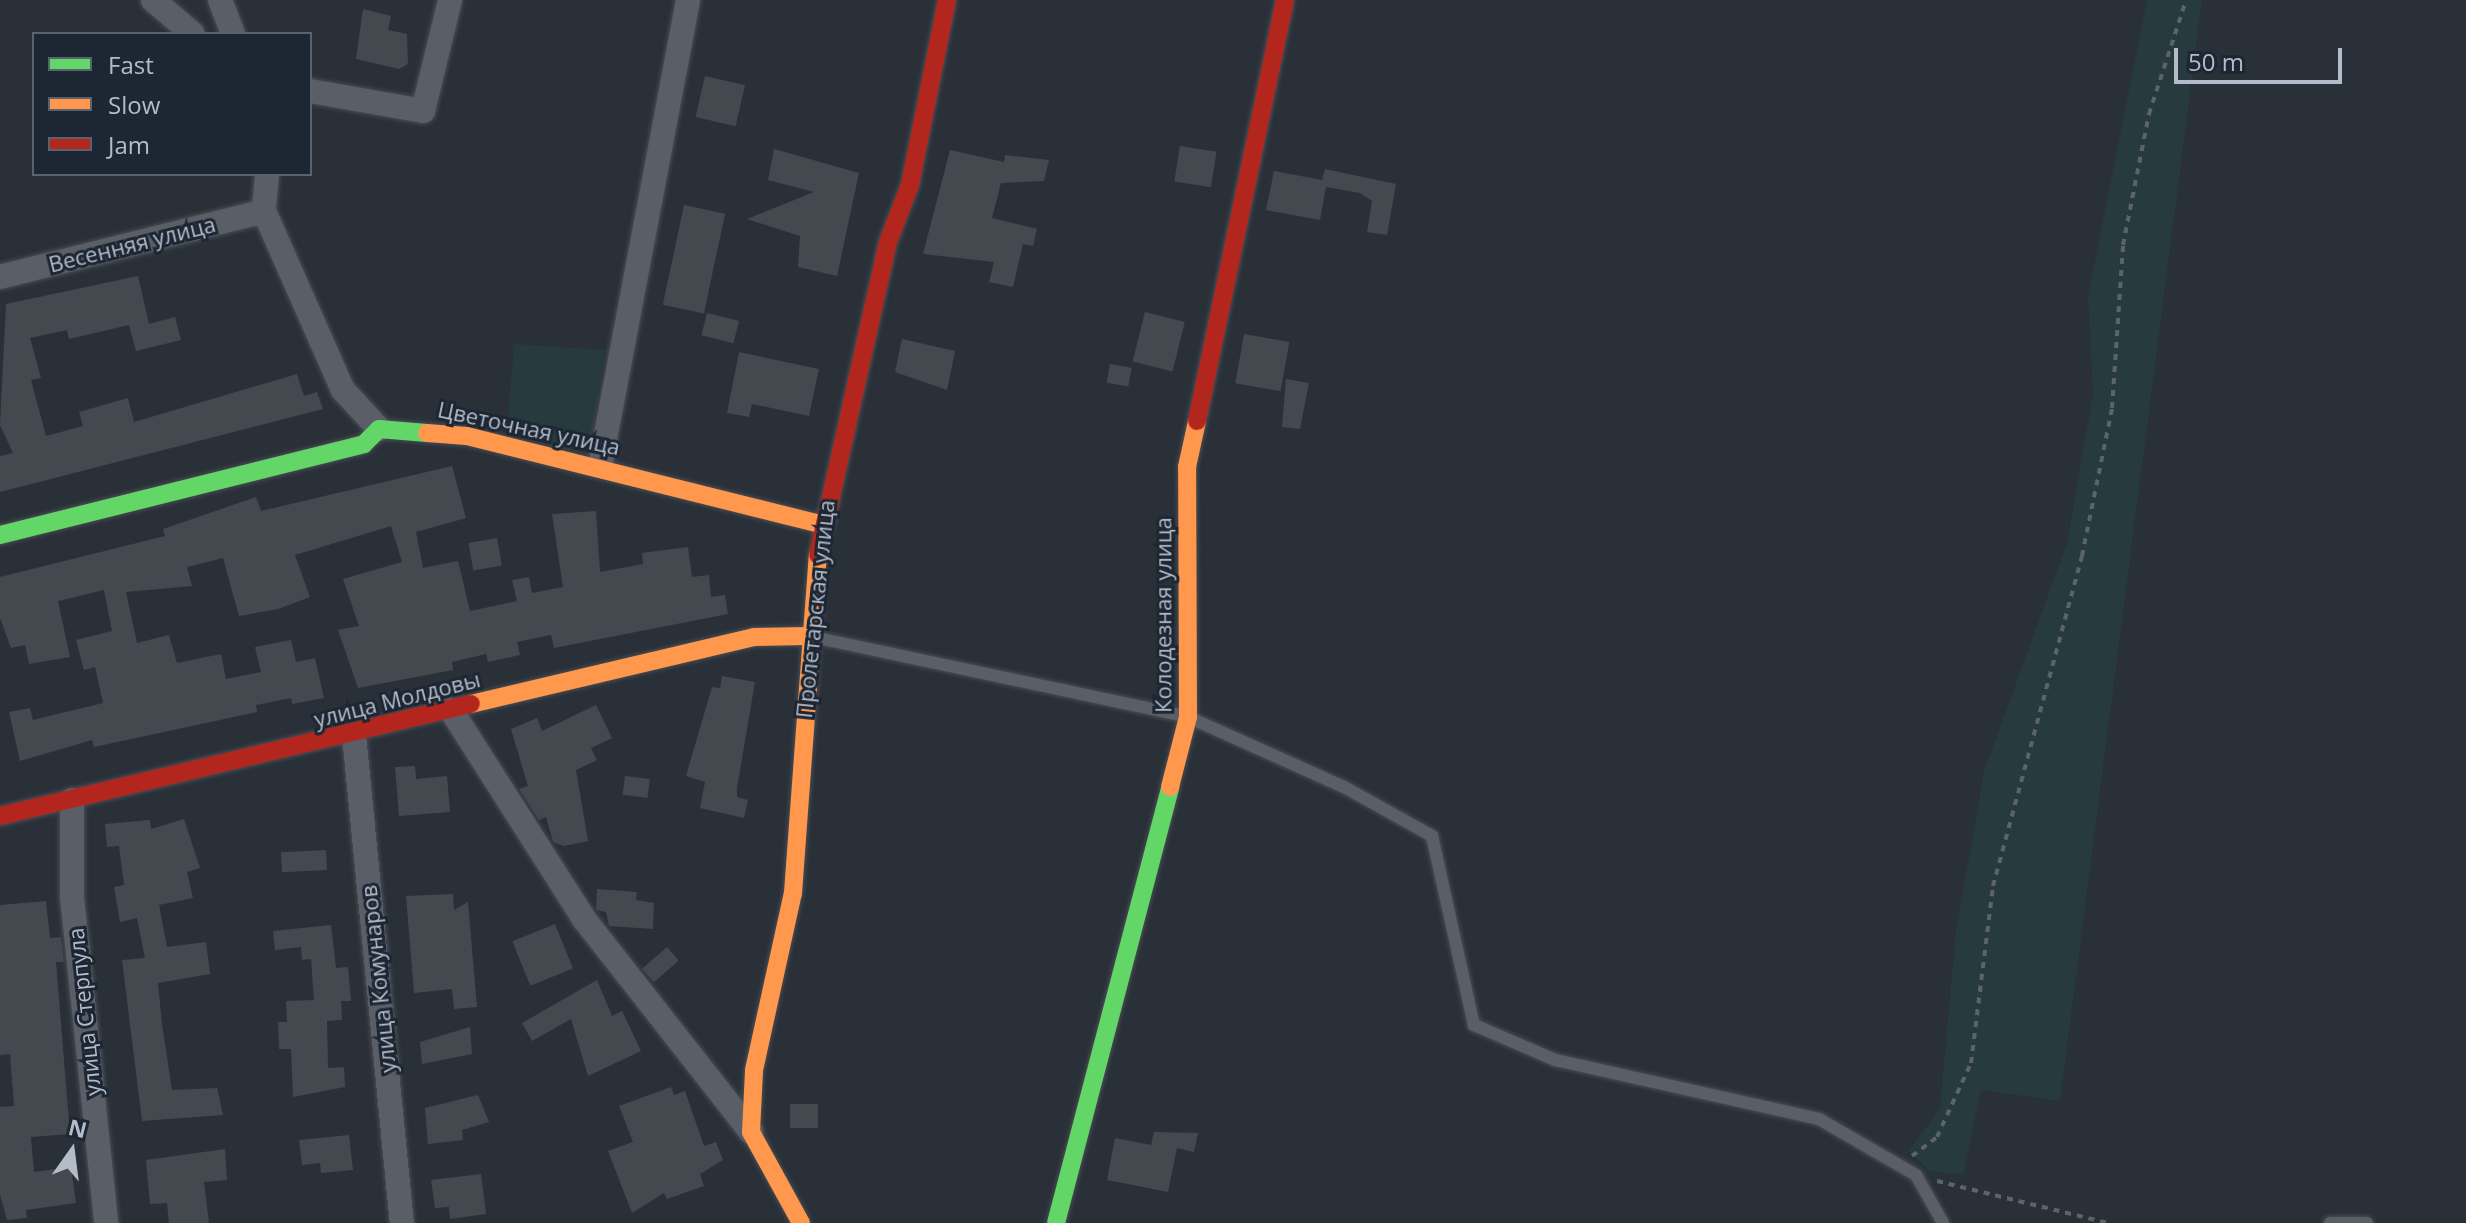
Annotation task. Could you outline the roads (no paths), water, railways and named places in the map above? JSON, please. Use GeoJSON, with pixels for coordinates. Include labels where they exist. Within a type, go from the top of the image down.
{"type":"FeatureCollection","features":[{"type":"Feature","properties":{"kind":"street"},"geometry":{"type":"LineString","coordinates":[[153,0],[191,32]]}},
{"type":"Feature","properties":{"kind":"street"},"geometry":{"type":"LineString","coordinates":[[220,0],[232,32]]}},
{"type":"Feature","properties":{"kind":"street"},"geometry":{"type":"LineString","coordinates":[[312,91],[423,111],[450,0]]}},
{"type":"Feature","properties":{"kind":"street"},"geometry":{"type":"LineString","coordinates":[[600,466],[688,0]]}},
{"type":"Feature","properties":{"kind":"street","name":"Пролетарская улица"},"geometry":{"type":"LineString","coordinates":[[751,1132],[754,1070],[793,893],[807,636],[820,524],[888,242],[910,185],[947,0]]}},
{"type":"Feature","properties":{"kind":"street","name":"Колодезная улица"},"geometry":{"type":"LineString","coordinates":[[1056,1223],[1188,717],[1187,467],[1285,0]]}},
{"type":"Feature","properties":{"kind":"street"},"geometry":{"type":"LineString","coordinates":[[0,535],[364,444],[379,429],[343,390],[264,211],[267,176]]}},
{"type":"Feature","properties":{"kind":"street","name":"Весенняя улица"},"geometry":{"type":"LineString","coordinates":[[0,277],[264,211]]}},
{"type":"Feature","properties":{"kind":"street","name":"Цветочная улица"},"geometry":{"type":"LineString","coordinates":[[379,429],[467,436],[600,466],[820,524]]}},
{"type":"Feature","properties":{"kind":"street","name":"улица Молдовы"},"geometry":{"type":"LineString","coordinates":[[0,816],[354,735],[754,637],[807,636]]}},
{"type":"Feature","properties":{"kind":"street"},"geometry":{"type":"LineString","coordinates":[[451,710],[584,919],[751,1132],[801,1223]]}},
{"type":"Feature","properties":{"kind":"street","name":"улица Комунаров"},"geometry":{"type":"LineString","coordinates":[[354,735],[402,1223]]}},
{"type":"Feature","properties":{"kind":"street","name":"улица Стерпула"},"geometry":{"type":"LineString","coordinates":[[72,800],[72,897],[106,1223]]}},
{"type":"Feature","properties":{"kind":"lane"},"geometry":{"type":"LineString","coordinates":[[807,636],[1188,717],[1344,787],[1432,836],[1474,1025],[1555,1060],[1819,1119],[1916,1175],[1943,1223]]}},
{"type":"Feature","properties":{"kind":"lane"},"geometry":{"type":"LineString","coordinates":[[2330,1223],[2367,1223]]}}]}
